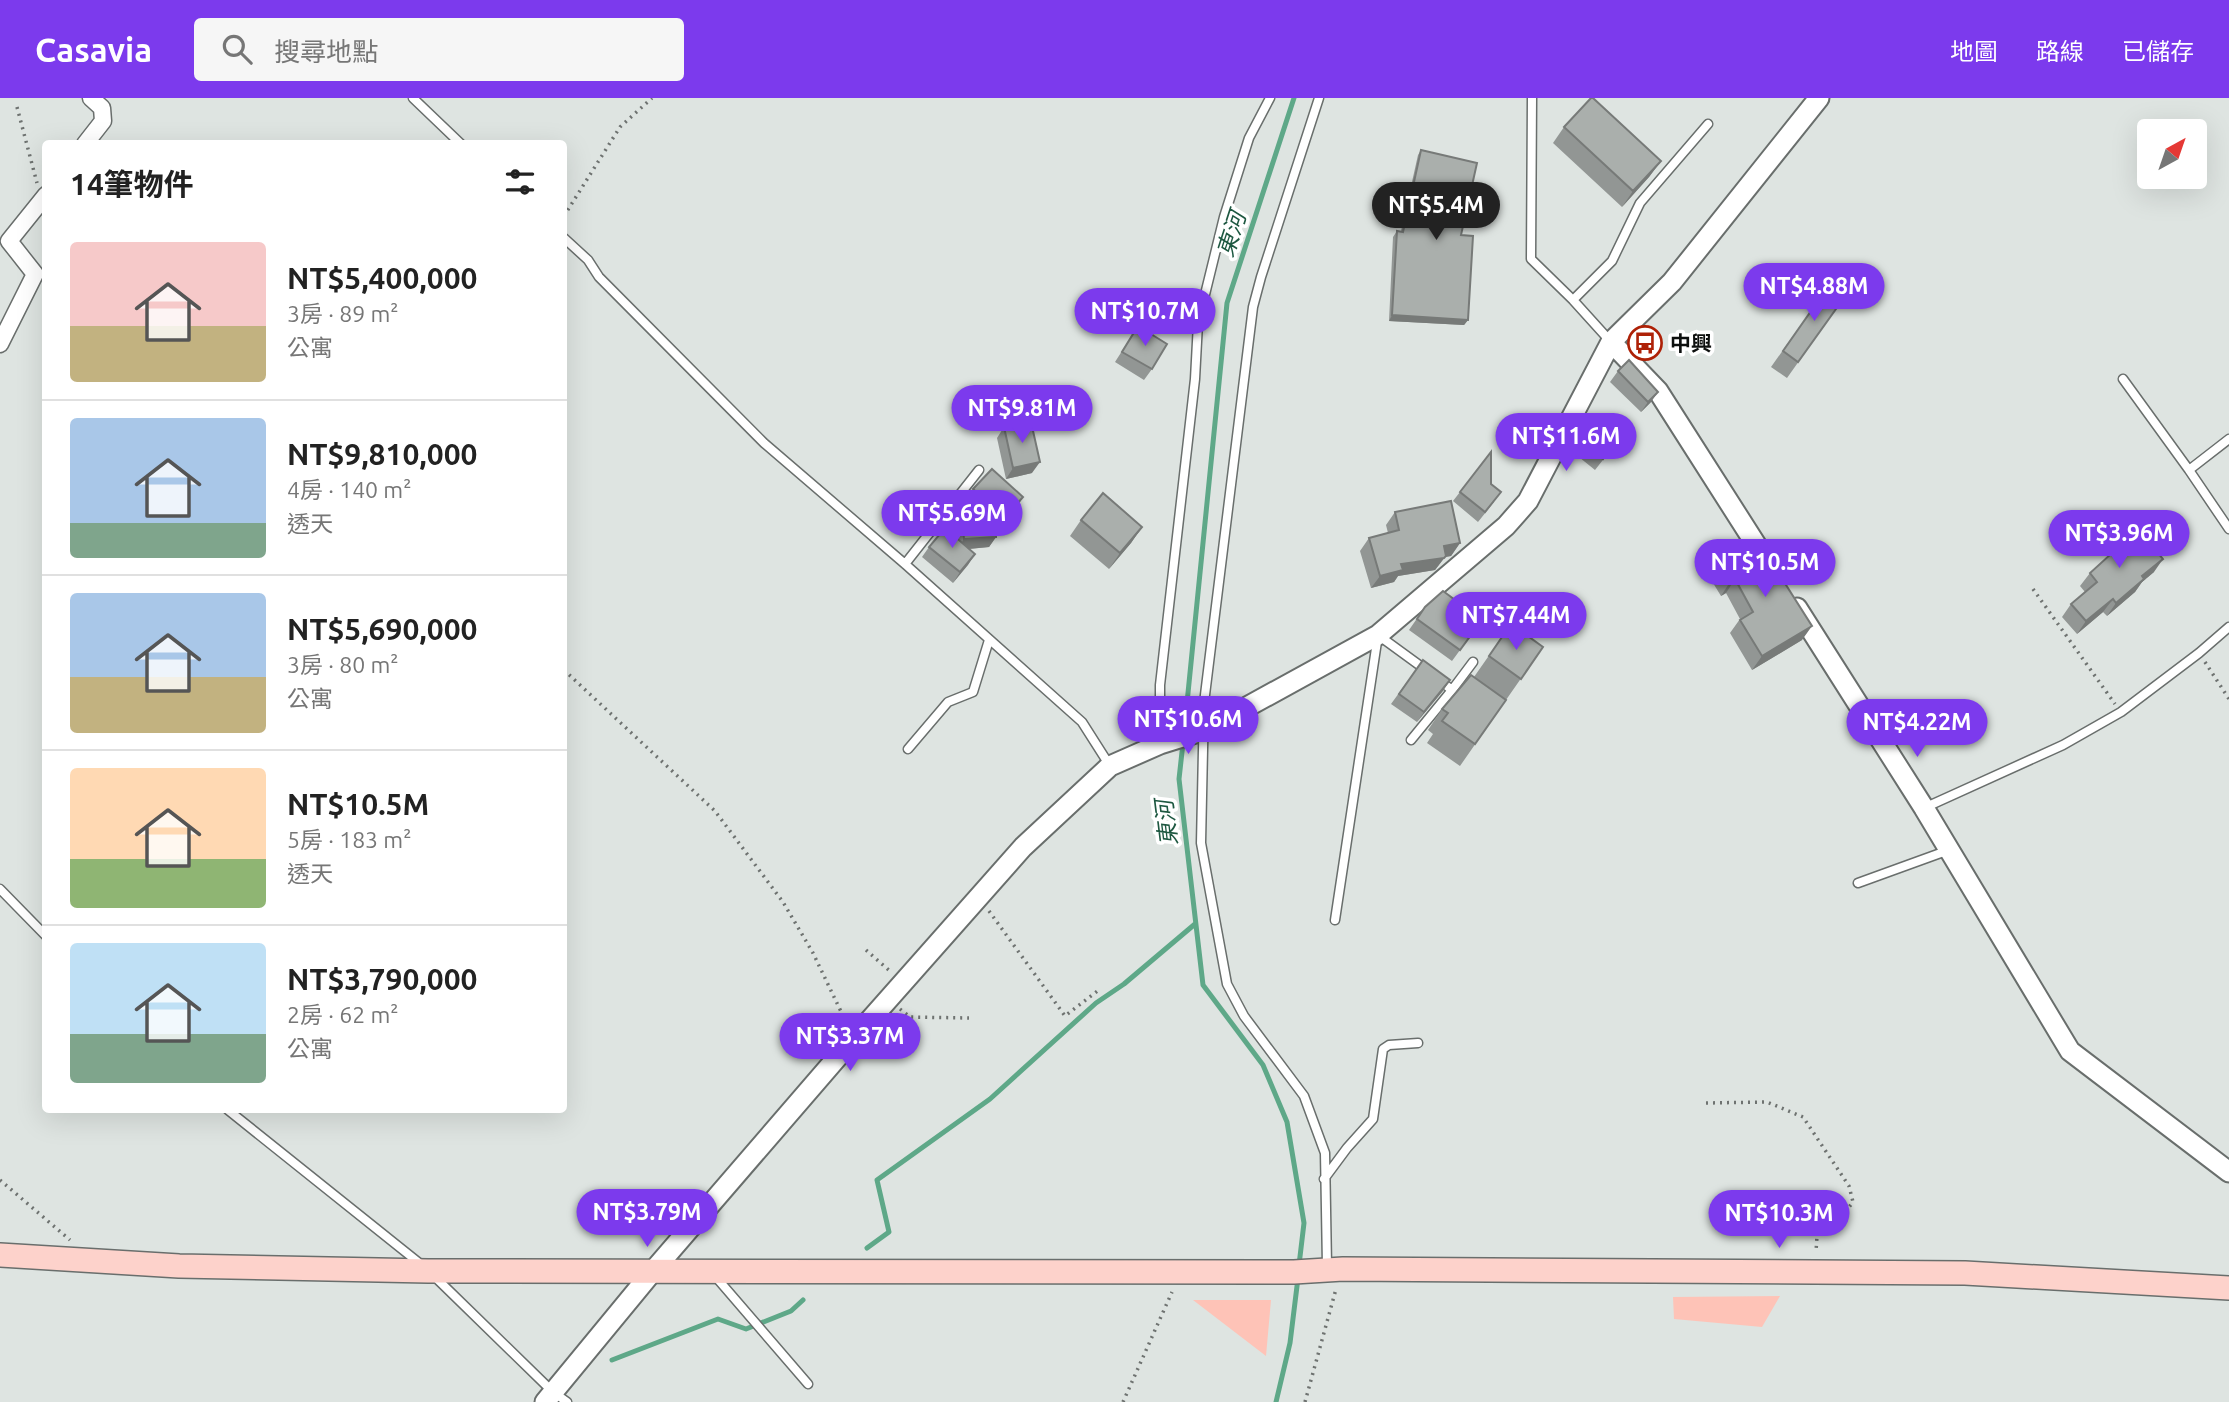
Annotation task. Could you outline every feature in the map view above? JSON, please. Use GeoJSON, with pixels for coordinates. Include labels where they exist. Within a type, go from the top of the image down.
{"type":"FeatureCollection","features":[{"type":"Feature","properties":{"kind":"main road"},"geometry":{"type":"LineString","coordinates":[[0,1255],[96,1262],[428,1271],[1294,1272],[1335,1269],[1965,1273],[2229,1288]]}},
{"type":"Feature","properties":{"kind":"street"},"geometry":{"type":"LineString","coordinates":[[88,140],[103,121],[102,108],[91,98]]}},
{"type":"Feature","properties":{"kind":"street"},"geometry":{"type":"LineString","coordinates":[[555,1399],[653,1271],[887,1000],[1023,847],[1110,766],[1160,744],[1205,730],[1378,635],[1506,526],[1528,501],[1611,342],[1672,282],[1819,98]]}},
{"type":"Feature","properties":{"kind":"street"},"geometry":{"type":"LineString","coordinates":[[0,344],[35,274],[9,241],[42,198]]}},
{"type":"Feature","properties":{"kind":"street"},"geometry":{"type":"LineString","coordinates":[[1611,342],[1658,391],[1924,808],[2070,1051],[2229,1172]]}},
{"type":"Feature","properties":{"kind":"lane"},"geometry":{"type":"LineString","coordinates":[[413,98],[457,140]]}},
{"type":"Feature","properties":{"kind":"lane"},"geometry":{"type":"LineString","coordinates":[[1160,744],[1160,685],[1194,392],[1198,323],[1224,217],[1249,138],[1270,98]]}},
{"type":"Feature","properties":{"kind":"lane"},"geometry":{"type":"LineString","coordinates":[[1319,98],[1253,307],[1204,703],[1201,843],[1227,984],[1244,1016],[1304,1096],[1325,1153],[1324,1179],[1335,1269]]}},
{"type":"Feature","properties":{"kind":"lane"},"geometry":{"type":"LineString","coordinates":[[1532,98],[1531,259],[1611,342]]}},
{"type":"Feature","properties":{"kind":"lane"},"geometry":{"type":"LineString","coordinates":[[1573,300],[1612,261],[1640,203],[1709,124]]}},
{"type":"Feature","properties":{"kind":"lane"},"geometry":{"type":"LineString","coordinates":[[567,241],[588,260],[599,277],[764,443],[1082,722],[1110,766]]}},
{"type":"Feature","properties":{"kind":"lane"},"geometry":{"type":"LineString","coordinates":[[2123,379],[2229,529]]}},
{"type":"Feature","properties":{"kind":"lane"},"geometry":{"type":"LineString","coordinates":[[2189,470],[2229,439]]}},
{"type":"Feature","properties":{"kind":"lane"},"geometry":{"type":"LineString","coordinates":[[905,564],[979,470]]}},
{"type":"Feature","properties":{"kind":"lane"},"geometry":{"type":"LineString","coordinates":[[1924,808],[2063,745],[2122,712],[2229,628]]}},
{"type":"Feature","properties":{"kind":"lane"},"geometry":{"type":"LineString","coordinates":[[1335,920],[1378,635],[1452,690]]}},
{"type":"Feature","properties":{"kind":"lane"},"geometry":{"type":"LineString","coordinates":[[908,749],[948,702],[973,692],[989,640]]}},
{"type":"Feature","properties":{"kind":"lane"},"geometry":{"type":"LineString","coordinates":[[1411,740],[1473,662]]}},
{"type":"Feature","properties":{"kind":"lane"},"geometry":{"type":"LineString","coordinates":[[1858,883],[1949,850]]}},
{"type":"Feature","properties":{"kind":"lane"},"geometry":{"type":"LineString","coordinates":[[0,889],[42,932]]}},
{"type":"Feature","properties":{"kind":"lane"},"geometry":{"type":"LineString","coordinates":[[1324,1179],[1373,1119],[1382,1049],[1389,1045],[1418,1043]]}},
{"type":"Feature","properties":{"kind":"lane"},"geometry":{"type":"LineString","coordinates":[[232,1113],[428,1271],[555,1399]]}},
{"type":"Feature","properties":{"kind":"lane"},"geometry":{"type":"LineString","coordinates":[[711,1271],[808,1384]]}},
{"type":"Feature","properties":{"kind":"path"},"geometry":{"type":"LineString","coordinates":[[567,211],[620,127],[652,98]]}},
{"type":"Feature","properties":{"kind":"path"},"geometry":{"type":"LineString","coordinates":[[17,107],[42,194]]}},
{"type":"Feature","properties":{"kind":"path"},"geometry":{"type":"LineString","coordinates":[[2033,589],[2122,712]]}},
{"type":"Feature","properties":{"kind":"path"},"geometry":{"type":"LineString","coordinates":[[2199,653],[2229,699]]}},
{"type":"Feature","properties":{"kind":"path"},"geometry":{"type":"LineString","coordinates":[[567,673],[715,811],[783,902],[813,953],[854,1038]]}},
{"type":"Feature","properties":{"kind":"path"},"geometry":{"type":"LineString","coordinates":[[979,897],[1065,1016],[1100,989]]}},
{"type":"Feature","properties":{"kind":"path"},"geometry":{"type":"LineString","coordinates":[[866,950],[903,982]]}},
{"type":"Feature","properties":{"kind":"path"},"geometry":{"type":"LineString","coordinates":[[887,1000],[910,1017],[969,1018]]}},
{"type":"Feature","properties":{"kind":"path"},"geometry":{"type":"LineString","coordinates":[[1706,1103],[1768,1102],[1804,1117],[1849,1186],[1853,1202],[1816,1236],[1816,1272]]}},
{"type":"Feature","properties":{"kind":"path"},"geometry":{"type":"LineString","coordinates":[[0,1180],[96,1262]]}},
{"type":"Feature","properties":{"kind":"path"},"geometry":{"type":"LineString","coordinates":[[1305,1402],[1335,1269]]}},
{"type":"Feature","properties":{"kind":"path"},"geometry":{"type":"LineString","coordinates":[[1123,1402],[1181,1272]]}},
{"type":"Feature","properties":{"kind":"shaded area"},"geometry":{"type":"Polygon","coordinates":[[[1780,1296],[1762,1327],[1674,1319],[1673,1297],[1780,1296]]]}},
{"type":"Feature","properties":{"kind":"shaded area"},"geometry":{"type":"Polygon","coordinates":[[[1193,1300],[1271,1300],[1266,1356],[1193,1300]]]}},
{"type":"Feature","properties":{"kind":"building"},"geometry":{"type":"Polygon","coordinates":[[[1591,98],[1661,161],[1633,191],[1564,127],[1591,98]]]}},
{"type":"Feature","properties":{"kind":"building"},"geometry":{"type":"Polygon","coordinates":[[[1421,150],[1477,163],[1461,235],[1473,236],[1468,320],[1392,315],[1397,231],[1403,232],[1421,150]]]}},
{"type":"Feature","properties":{"kind":"building"},"geometry":{"type":"Polygon","coordinates":[[[1830,284],[1846,295],[1798,362],[1783,351],[1830,284]]]}},
{"type":"Feature","properties":{"kind":"building"},"geometry":{"type":"Polygon","coordinates":[[[1138,326],[1167,344],[1152,369],[1122,352],[1138,326]]]}},
{"type":"Feature","properties":{"kind":"building"},"geometry":{"type":"Polygon","coordinates":[[[1629,360],[1658,392],[1648,402],[1618,371],[1629,360]]]}},
{"type":"Feature","properties":{"kind":"building"},"geometry":{"type":"Polygon","coordinates":[[[1031,422],[1040,462],[1013,468],[1004,427],[1031,422]]]}},
{"type":"Feature","properties":{"kind":"building"},"geometry":{"type":"Polygon","coordinates":[[[1585,422],[1614,445],[1603,459],[1576,438],[1585,422]]]}},
{"type":"Feature","properties":{"kind":"building"},"geometry":{"type":"Polygon","coordinates":[[[1491,452],[1491,484],[1501,492],[1485,512],[1460,492],[1491,452]]]}},
{"type":"Feature","properties":{"kind":"building"},"geometry":{"type":"Polygon","coordinates":[[[992,469],[1023,497],[996,528],[996,537],[964,539],[962,518],[1002,515],[973,489],[992,469]]]}},
{"type":"Feature","properties":{"kind":"building"},"geometry":{"type":"Polygon","coordinates":[[[1103,493],[1142,527],[1120,553],[1081,520],[1103,493]]]}},
{"type":"Feature","properties":{"kind":"building"},"geometry":{"type":"Polygon","coordinates":[[[1451,501],[1460,543],[1444,546],[1444,558],[1401,564],[1403,570],[1380,576],[1369,538],[1399,530],[1395,512],[1451,501]]]}},
{"type":"Feature","properties":{"kind":"building"},"geometry":{"type":"Polygon","coordinates":[[[2129,517],[2163,559],[2116,603],[2113,599],[2086,621],[2071,604],[2097,582],[2090,573],[2122,544],[2111,531],[2129,517]]]}},
{"type":"Feature","properties":{"kind":"building"},"geometry":{"type":"Polygon","coordinates":[[[945,528],[975,554],[960,572],[929,547],[945,528]]]}},
{"type":"Feature","properties":{"kind":"building"},"geometry":{"type":"Polygon","coordinates":[[[1758,541],[1812,626],[1762,656],[1740,620],[1753,612],[1735,579],[1730,582],[1719,564],[1758,541]]]}},
{"type":"Feature","properties":{"kind":"building"},"geometry":{"type":"Polygon","coordinates":[[[1443,591],[1482,620],[1460,650],[1417,619],[1425,607],[1443,591]]]}},
{"type":"Feature","properties":{"kind":"building"},"geometry":{"type":"Polygon","coordinates":[[[1511,624],[1543,647],[1521,679],[1489,656],[1511,624]]]}},
{"type":"Feature","properties":{"kind":"building"},"geometry":{"type":"Polygon","coordinates":[[[1423,660],[1450,680],[1424,712],[1399,694],[1423,660]]]}},
{"type":"Feature","properties":{"kind":"building"},"geometry":{"type":"Polygon","coordinates":[[[1471,675],[1506,700],[1475,744],[1442,721],[1448,713],[1442,709],[1471,675]]]}},
{"type":"Feature","properties":{"kind":"waterway","name":"東河"},"geometry":{"type":"LineString","coordinates":[[1184,733],[1227,303],[1294,98]]}},
{"type":"Feature","properties":{"kind":"waterway","name":"東河"},"geometry":{"type":"LineString","coordinates":[[1183,743],[1179,779],[1203,985],[1263,1065],[1287,1122],[1304,1223],[1299,1265]]}},
{"type":"Feature","properties":{"kind":"waterway"},"geometry":{"type":"LineString","coordinates":[[867,1248],[889,1232],[877,1180],[990,1099],[1096,1003],[1124,984],[1195,924]]}},
{"type":"Feature","properties":{"kind":"waterway","name":"東河"},"geometry":{"type":"LineString","coordinates":[[1276,1402],[1290,1343],[1298,1278]]}},
{"type":"Feature","properties":{"kind":"waterway"},"geometry":{"type":"LineString","coordinates":[[612,1360],[718,1319],[746,1329],[791,1311],[803,1300]]}},
{"type":"Feature","properties":{"kind":"place","name":"中興"},"geometry":{"type":"Point","coordinates":[1645,343]}}]}
